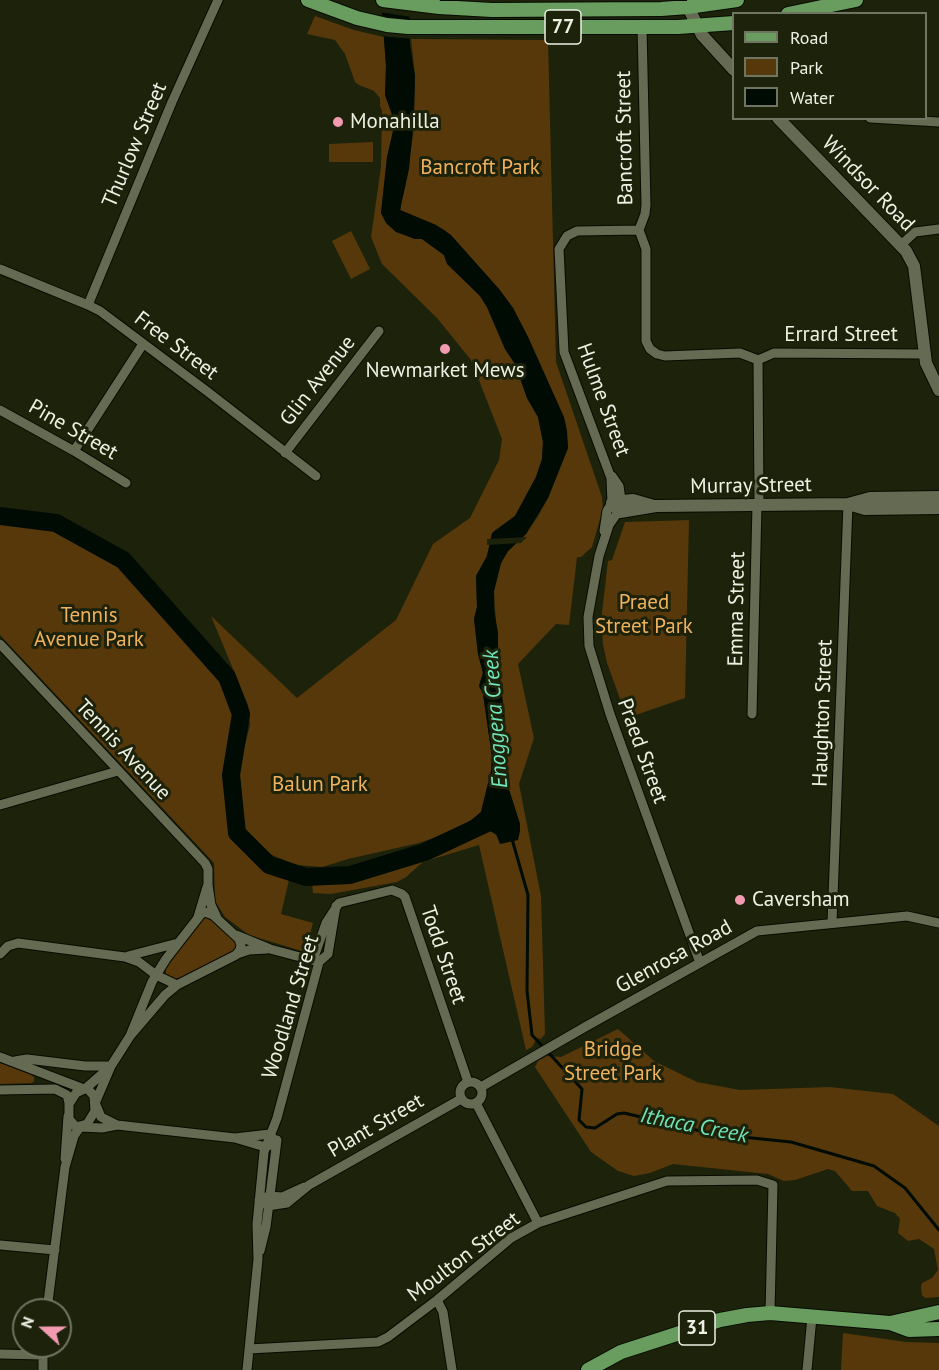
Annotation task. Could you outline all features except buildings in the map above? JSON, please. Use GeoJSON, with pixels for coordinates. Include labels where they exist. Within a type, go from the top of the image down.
{"type":"FeatureCollection","features":[{"type":"Feature","properties":{"kind":"main road","name":"77"},"geometry":{"type":"LineString","coordinates":[[308,0],[349,16],[387,25],[696,27],[732,23]]}},
{"type":"Feature","properties":{"kind":"main road","name":"77"},"geometry":{"type":"LineString","coordinates":[[383,0],[427,6],[492,10],[688,4],[737,0]]}},
{"type":"Feature","properties":{"kind":"main road"},"geometry":{"type":"LineString","coordinates":[[798,12],[856,0]]}},
{"type":"Feature","properties":{"kind":"main road","name":"31"},"geometry":{"type":"LineString","coordinates":[[890,1323],[939,1312]]}},
{"type":"Feature","properties":{"kind":"main road","name":"31"},"geometry":{"type":"LineString","coordinates":[[588,1370],[621,1352],[720,1320],[747,1315],[771,1314],[890,1323],[909,1330],[939,1329]]}},
{"type":"Feature","properties":{"kind":"street","name":"Thurlow Street"},"geometry":{"type":"LineString","coordinates":[[88,305],[168,112],[218,0]]}},
{"type":"Feature","properties":{"kind":"street"},"geometry":{"type":"LineString","coordinates":[[688,4],[696,27],[732,68]]}},
{"type":"Feature","properties":{"kind":"street","name":"Bancroft Street"},"geometry":{"type":"LineString","coordinates":[[642,27],[646,205],[639,230],[646,255],[646,341],[653,352]]}},
{"type":"Feature","properties":{"kind":"street"},"geometry":{"type":"LineString","coordinates":[[904,120],[939,122]]}},
{"type":"Feature","properties":{"kind":"street","name":"Windsor Road"},"geometry":{"type":"LineString","coordinates":[[785,121],[900,245],[914,266],[927,366],[939,390]]}},
{"type":"Feature","properties":{"kind":"street"},"geometry":{"type":"LineString","coordinates":[[900,245],[915,232],[939,229]]}},
{"type":"Feature","properties":{"kind":"street","name":"Hulme Street"},"geometry":{"type":"LineString","coordinates":[[618,505],[609,472],[564,352],[559,249],[567,236],[577,231],[639,230]]}},
{"type":"Feature","properties":{"kind":"street","name":"Free Street"},"geometry":{"type":"LineString","coordinates":[[0,269],[88,305],[143,344],[316,476]]}},
{"type":"Feature","properties":{"kind":"street","name":"Glin Avenue"},"geometry":{"type":"LineString","coordinates":[[285,453],[379,331]]}},
{"type":"Feature","properties":{"kind":"street"},"geometry":{"type":"LineString","coordinates":[[74,450],[143,344]]}},
{"type":"Feature","properties":{"kind":"street","name":"Errard Street"},"geometry":{"type":"LineString","coordinates":[[653,352],[665,356],[741,353],[758,360],[774,353],[925,354]]}},
{"type":"Feature","properties":{"kind":"street","name":"Emma Street"},"geometry":{"type":"LineString","coordinates":[[752,714],[758,505],[758,360]]}},
{"type":"Feature","properties":{"kind":"street","name":"Pine Street"},"geometry":{"type":"LineString","coordinates":[[0,410],[74,450],[126,483]]}},
{"type":"Feature","properties":{"kind":"street","name":"Murray Street"},"geometry":{"type":"LineString","coordinates":[[618,505],[848,504],[870,498],[939,497]]}},
{"type":"Feature","properties":{"kind":"street","name":"Murray Street"},"geometry":{"type":"LineString","coordinates":[[848,504],[865,509],[939,508]]}},
{"type":"Feature","properties":{"kind":"street","name":"Haughton Street"},"geometry":{"type":"LineString","coordinates":[[832,923],[848,504]]}},
{"type":"Feature","properties":{"kind":"street","name":"Praed Street"},"geometry":{"type":"LineString","coordinates":[[618,505],[602,545],[588,617],[587,634],[590,653],[700,963]]}},
{"type":"Feature","properties":{"kind":"street","name":"Tennis Avenue"},"geometry":{"type":"LineString","coordinates":[[0,644],[205,863],[208,869],[211,905],[217,918]]}},
{"type":"Feature","properties":{"kind":"street"},"geometry":{"type":"LineString","coordinates":[[0,805],[118,771]]}},
{"type":"Feature","properties":{"kind":"street"},"geometry":{"type":"LineString","coordinates":[[198,918],[208,885]]}},
{"type":"Feature","properties":{"kind":"street","name":"Todd Street"},"geometry":{"type":"LineString","coordinates":[[347,900],[393,890],[405,897],[468,1082]]}},
{"type":"Feature","properties":{"kind":"street","name":"Woodland Street"},"geometry":{"type":"LineString","coordinates":[[258,1259],[256,1229],[266,1147],[277,1118],[316,961],[328,954],[336,906],[347,900]]}},
{"type":"Feature","properties":{"kind":"street"},"geometry":{"type":"LineString","coordinates":[[130,1036],[156,975],[203,913],[207,912],[217,918],[239,939],[242,945],[236,955]]}},
{"type":"Feature","properties":{"kind":"street","name":"Glenrosa Road"},"geometry":{"type":"LineString","coordinates":[[481,1087],[757,931],[907,916],[939,923]]}},
{"type":"Feature","properties":{"kind":"street"},"geometry":{"type":"LineString","coordinates":[[233,933],[270,949],[316,961]]}},
{"type":"Feature","properties":{"kind":"street"},"geometry":{"type":"LineString","coordinates":[[0,954],[8,946],[18,943],[125,957],[141,963],[156,975],[177,985]]}},
{"type":"Feature","properties":{"kind":"street"},"geometry":{"type":"LineString","coordinates":[[125,957],[179,943]]}},
{"type":"Feature","properties":{"kind":"street"},"geometry":{"type":"LineString","coordinates":[[65,1167],[74,1136],[80,1127],[88,1123],[93,1116],[111,1066],[130,1036],[165,995],[177,985],[236,955],[249,950],[270,949]]}},
{"type":"Feature","properties":{"kind":"street"},"geometry":{"type":"LineString","coordinates":[[0,1057],[91,1092],[103,1118],[117,1125]]}},
{"type":"Feature","properties":{"kind":"street"},"geometry":{"type":"LineString","coordinates":[[15,1061],[27,1059],[85,1066],[111,1066]]}},
{"type":"Feature","properties":{"kind":"street"},"geometry":{"type":"LineString","coordinates":[[49,1298],[65,1167],[64,1143],[69,1107],[76,1093],[111,1066]]}},
{"type":"Feature","properties":{"kind":"street"},"geometry":{"type":"LineString","coordinates":[[34,1089],[42,1081],[39,1072]]}},
{"type":"Feature","properties":{"kind":"street"},"geometry":{"type":"LineString","coordinates":[[468,1082],[475,1082],[481,1087],[482,1096],[476,1103],[468,1104],[461,1099],[460,1089],[468,1082]]}},
{"type":"Feature","properties":{"kind":"street"},"geometry":{"type":"LineString","coordinates":[[0,1090],[59,1090],[67,1095],[70,1121],[76,1127],[102,1128],[117,1125],[235,1138],[266,1147],[276,1143],[270,1134],[235,1138]]}},
{"type":"Feature","properties":{"kind":"street","name":"Plant Street"},"geometry":{"type":"LineString","coordinates":[[259,1200],[268,1201],[282,1197],[309,1185],[461,1099]]}},
{"type":"Feature","properties":{"kind":"street"},"geometry":{"type":"LineString","coordinates":[[476,1103],[538,1223]]}},
{"type":"Feature","properties":{"kind":"street","name":"Woodland Street"},"geometry":{"type":"LineString","coordinates":[[247,1370],[258,1259],[266,1227],[277,1118]]}},
{"type":"Feature","properties":{"kind":"street","name":"Moulton Street"},"geometry":{"type":"LineString","coordinates":[[249,1349],[378,1342],[437,1300],[511,1239],[538,1223],[667,1181],[757,1180],[773,1185],[771,1314]]}},
{"type":"Feature","properties":{"kind":"street"},"geometry":{"type":"LineString","coordinates":[[0,1245],[55,1250]]}},
{"type":"Feature","properties":{"kind":"street"},"geometry":{"type":"LineString","coordinates":[[437,1300],[443,1312],[452,1370]]}},
{"type":"Feature","properties":{"kind":"street"},"geometry":{"type":"LineString","coordinates":[[807,1370],[812,1317]]}},
{"type":"Feature","properties":{"kind":"green space","name":"Balun Park"},"geometry":{"type":"Polygon","coordinates":[[[315,16],[354,30],[384,37],[385,95],[395,122],[387,157],[381,213],[394,230],[415,239],[422,239],[444,255],[446,261],[480,296],[505,349],[515,364],[527,398],[538,417],[543,442],[542,459],[536,477],[515,516],[494,531],[487,556],[476,576],[477,607],[474,619],[478,654],[483,673],[479,686],[483,694],[492,757],[481,812],[470,823],[419,843],[322,867],[297,865],[272,855],[255,845],[242,827],[239,768],[250,725],[248,705],[211,616],[297,698],[396,620],[433,544],[470,518],[499,460],[502,439],[471,360],[437,318],[382,264],[371,237],[381,167],[382,111],[380,98],[374,91],[355,82],[345,54],[335,40],[307,34],[315,16]]]}},
{"type":"Feature","properties":{"kind":"green space","name":"Bancroft Park"},"geometry":{"type":"Polygon","coordinates":[[[411,39],[548,40],[556,362],[602,497],[603,509],[592,547],[581,557],[577,557],[569,625],[556,624],[518,664],[534,738],[519,784],[541,896],[545,1034],[541,1039],[537,1038],[532,1047],[526,1050],[479,845],[423,862],[397,882],[331,894],[313,893],[312,881],[344,879],[421,856],[480,831],[490,831],[498,836],[520,824],[505,777],[505,721],[498,661],[494,591],[501,563],[508,551],[526,534],[538,516],[548,498],[568,448],[565,421],[513,308],[499,289],[446,231],[400,210],[413,135],[415,76],[411,39]]]}},
{"type":"Feature","properties":{"kind":"green space"},"geometry":{"type":"Polygon","coordinates":[[[373,142],[373,162],[329,162],[329,144],[373,142]]]}},
{"type":"Feature","properties":{"kind":"green space"},"geometry":{"type":"Polygon","coordinates":[[[351,231],[370,269],[351,279],[332,241],[351,231]]]}},
{"type":"Feature","properties":{"kind":"green space","name":"Tennis Avenue Park"},"geometry":{"type":"Polygon","coordinates":[[[0,516],[56,523],[123,560],[227,677],[241,714],[231,775],[237,833],[269,865],[306,877],[289,880],[281,914],[313,923],[305,952],[249,935],[225,917],[215,901],[214,863],[0,635],[0,516]]]}},
{"type":"Feature","properties":{"kind":"green space","name":"Praed Street Park"},"geometry":{"type":"Polygon","coordinates":[[[689,520],[685,698],[627,718],[607,663],[603,644],[601,621],[608,561],[612,560],[625,522],[689,520]]]}},
{"type":"Feature","properties":{"kind":"green space"},"geometry":{"type":"Polygon","coordinates":[[[203,917],[209,917],[235,939],[237,946],[234,951],[179,978],[171,979],[166,974],[166,969],[193,927],[203,917]]]}},
{"type":"Feature","properties":{"kind":"green space","name":"Bridge Street Park"},"geometry":{"type":"Polygon","coordinates":[[[618,1029],[654,1061],[697,1082],[740,1090],[830,1087],[893,1094],[939,1126],[939,1297],[925,1298],[921,1287],[922,1283],[932,1278],[938,1270],[934,1249],[919,1239],[908,1241],[898,1233],[900,1219],[895,1213],[877,1206],[868,1191],[852,1191],[835,1171],[828,1169],[795,1180],[784,1181],[768,1174],[673,1164],[650,1173],[634,1176],[618,1171],[591,1152],[535,1067],[538,1061],[547,1056],[561,1057],[618,1029]]]}},
{"type":"Feature","properties":{"kind":"green space"},"geometry":{"type":"Polygon","coordinates":[[[0,1062],[30,1074],[34,1077],[34,1081],[32,1083],[0,1084],[0,1062]]]}},
{"type":"Feature","properties":{"kind":"green space"},"geometry":{"type":"Polygon","coordinates":[[[843,1333],[906,1342],[939,1343],[939,1370],[841,1370],[843,1333]]]}},
{"type":"Feature","properties":{"kind":"water"},"geometry":{"type":"Polygon","coordinates":[[[381,0],[409,0],[410,46],[415,76],[414,118],[409,169],[400,210],[436,225],[451,235],[499,289],[513,308],[528,337],[564,417],[567,431],[568,448],[548,498],[526,534],[508,551],[501,563],[494,591],[498,661],[505,721],[505,777],[520,824],[518,840],[500,844],[496,834],[490,831],[480,831],[468,836],[465,825],[481,812],[492,757],[483,694],[479,686],[483,673],[478,654],[474,619],[477,607],[476,576],[487,556],[492,533],[515,516],[536,477],[542,459],[543,442],[538,417],[527,398],[515,364],[505,349],[480,296],[447,264],[444,255],[422,239],[415,239],[396,232],[386,223],[381,213],[387,157],[395,123],[385,95],[386,66],[381,0]]]}},
{"type":"Feature","properties":{"kind":"pier"},"geometry":{"type":"Polygon","coordinates":[[[378,0],[412,0],[412,17],[379,12],[378,0]]]}},
{"type":"Feature","properties":{"kind":"pier"},"geometry":{"type":"Polygon","coordinates":[[[379,16],[413,20],[414,39],[381,36],[379,16]]]}},
{"type":"Feature","properties":{"kind":"pier"},"geometry":{"type":"Polygon","coordinates":[[[527,537],[521,543],[487,545],[487,539],[527,537]]]}},
{"type":"Feature","properties":{"kind":"waterway","name":"Enoggera Creek"},"geometry":{"type":"LineString","coordinates":[[0,516],[56,523],[123,560],[227,677],[241,714],[231,775],[237,833],[269,865],[306,877],[350,875],[425,852],[489,822]]}},
{"type":"Feature","properties":{"kind":"waterway","name":"Ithaca Creek"},"geometry":{"type":"LineString","coordinates":[[512,839],[528,895],[527,991],[532,1035],[582,1089],[579,1120],[586,1127],[595,1128],[617,1114],[624,1113],[713,1134],[791,1142],[874,1166],[905,1188],[939,1230]]}},
{"type":"Feature","properties":{"kind":"place","name":"Monahilla"},"geometry":{"type":"Point","coordinates":[338,122]}},
{"type":"Feature","properties":{"kind":"place","name":"Newmarket Mews"},"geometry":{"type":"Point","coordinates":[445,349]}},
{"type":"Feature","properties":{"kind":"place","name":"Caversham"},"geometry":{"type":"Point","coordinates":[740,900]}}]}
